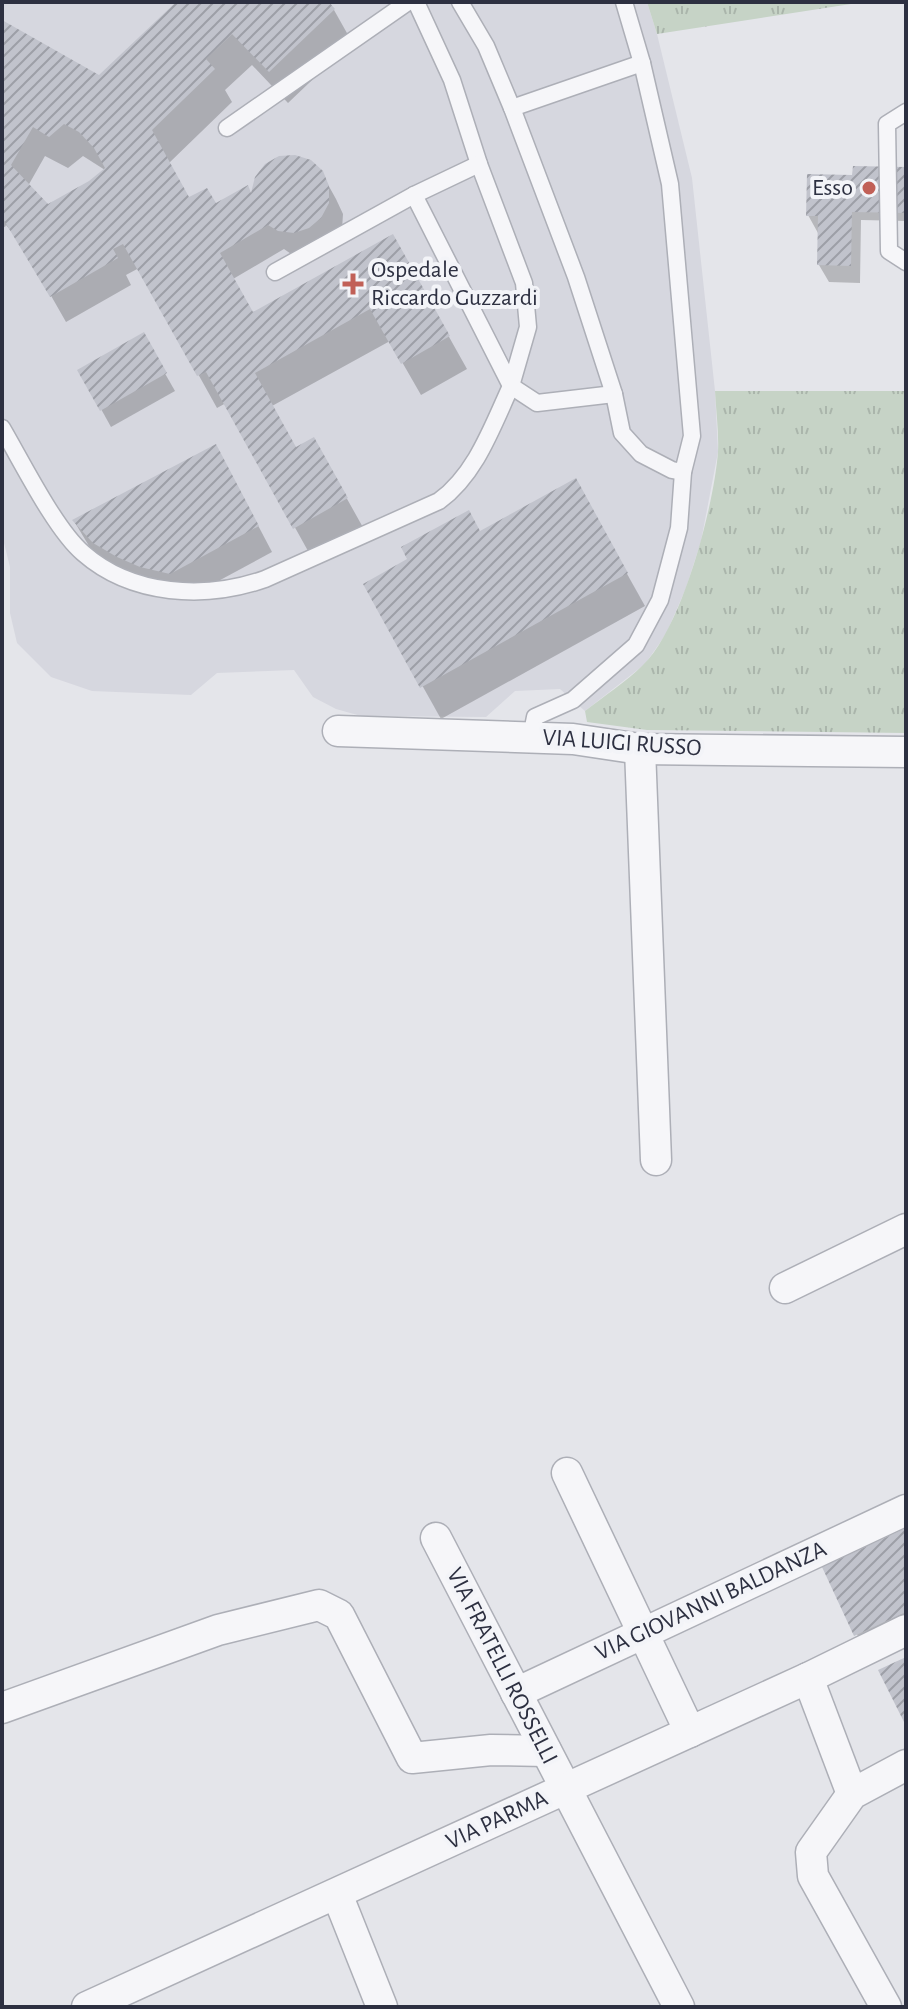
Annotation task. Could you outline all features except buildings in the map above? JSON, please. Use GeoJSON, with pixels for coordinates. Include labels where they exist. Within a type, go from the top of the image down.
{"type":"FeatureCollection","features":[{"type":"Feature","properties":{"kind":"street","name":"VIA LUIGI RUSSO"},"geometry":{"type":"LineString","coordinates":[[338,731],[573,739],[640,749],[906,752]]}},
{"type":"Feature","properties":{"kind":"street"},"geometry":{"type":"LineString","coordinates":[[640,749],[656,1160]]}},
{"type":"Feature","properties":{"kind":"street"},"geometry":{"type":"LineString","coordinates":[[785,1288],[906,1229]]}},
{"type":"Feature","properties":{"kind":"street"},"geometry":{"type":"LineString","coordinates":[[567,1473],[690,1732]]}},
{"type":"Feature","properties":{"kind":"street","name":"VIA GIOVANNI BALDANZA"},"geometry":{"type":"LineString","coordinates":[[516,1693],[906,1510]]}},
{"type":"Feature","properties":{"kind":"street","name":"VIA FRATELLI ROSSELLI"},"geometry":{"type":"LineString","coordinates":[[436,1538],[679,2007]]}},
{"type":"Feature","properties":{"kind":"street"},"geometry":{"type":"LineString","coordinates":[[2,1708],[218,1630],[319,1605],[339,1615],[412,1758],[491,1750],[546,1751]]}},
{"type":"Feature","properties":{"kind":"street","name":"VIA PARMA"},"geometry":{"type":"LineString","coordinates":[[87,2007],[123,1999],[337,1894],[906,1630]]}},
{"type":"Feature","properties":{"kind":"street"},"geometry":{"type":"LineString","coordinates":[[808,1678],[852,1794]]}},
{"type":"Feature","properties":{"kind":"street"},"geometry":{"type":"LineString","coordinates":[[886,2007],[813,1876],[811,1852],[852,1794],[906,1765]]}},
{"type":"Feature","properties":{"kind":"street"},"geometry":{"type":"LineString","coordinates":[[337,1894],[382,2007]]}},
{"type":"Feature","properties":{"kind":"lane"},"geometry":{"type":"LineString","coordinates":[[227,128],[408,2]]}},
{"type":"Feature","properties":{"kind":"lane"},"geometry":{"type":"LineString","coordinates":[[2,428],[63,529],[83,553],[139,584],[170,591],[206,592],[245,586],[265,579],[439,501],[453,491],[467,474],[511,386],[528,327],[528,305],[524,283],[479,164],[452,80],[416,2]]}},
{"type":"Feature","properties":{"kind":"lane"},"geometry":{"type":"LineString","coordinates":[[460,2],[486,46],[576,277],[614,394],[622,433],[641,454],[672,470],[683,472]]}},
{"type":"Feature","properties":{"kind":"lane"},"geometry":{"type":"LineString","coordinates":[[531,737],[535,717],[573,700],[636,645],[660,600],[679,528],[683,472],[692,436],[670,184],[642,63],[624,2]]}},
{"type":"Feature","properties":{"kind":"lane"},"geometry":{"type":"LineString","coordinates":[[512,108],[642,63]]}},
{"type":"Feature","properties":{"kind":"lane"},"geometry":{"type":"LineString","coordinates":[[906,112],[887,124],[889,251],[906,262]]}},
{"type":"Feature","properties":{"kind":"lane"},"geometry":{"type":"LineString","coordinates":[[275,272],[414,195],[479,164]]}},
{"type":"Feature","properties":{"kind":"lane"},"geometry":{"type":"LineString","coordinates":[[414,195],[511,386],[537,403],[614,394]]}},
{"type":"Feature","properties":{"kind":"shaded area","name":"Ospedale Riccardo Guzzardi"},"geometry":{"type":"Polygon","coordinates":[[[2,2],[647,2],[692,178],[715,391],[718,452],[701,541],[686,588],[666,634],[645,664],[585,711],[560,689],[515,691],[486,717],[361,716],[336,709],[313,697],[294,670],[217,673],[191,695],[92,691],[51,677],[17,643],[10,613],[10,567],[2,535],[2,2]]]}},
{"type":"Feature","properties":{"kind":"green space"},"geometry":{"type":"Polygon","coordinates":[[[647,2],[864,2],[657,34],[647,2]]]}},
{"type":"Feature","properties":{"kind":"green space"},"geometry":{"type":"Polygon","coordinates":[[[715,391],[906,391],[906,733],[647,730],[587,722],[585,711],[643,665],[657,647],[683,596],[703,533],[715,475],[718,444],[715,391]]]}},
{"type":"Feature","properties":{"kind":"place","name":"Esso"},"geometry":{"type":"Point","coordinates":[869,188]}},
{"type":"Feature","properties":{"kind":"place","name":"Ospedale Riccardo Guzzardi"},"geometry":{"type":"Point","coordinates":[353,284]}}]}
